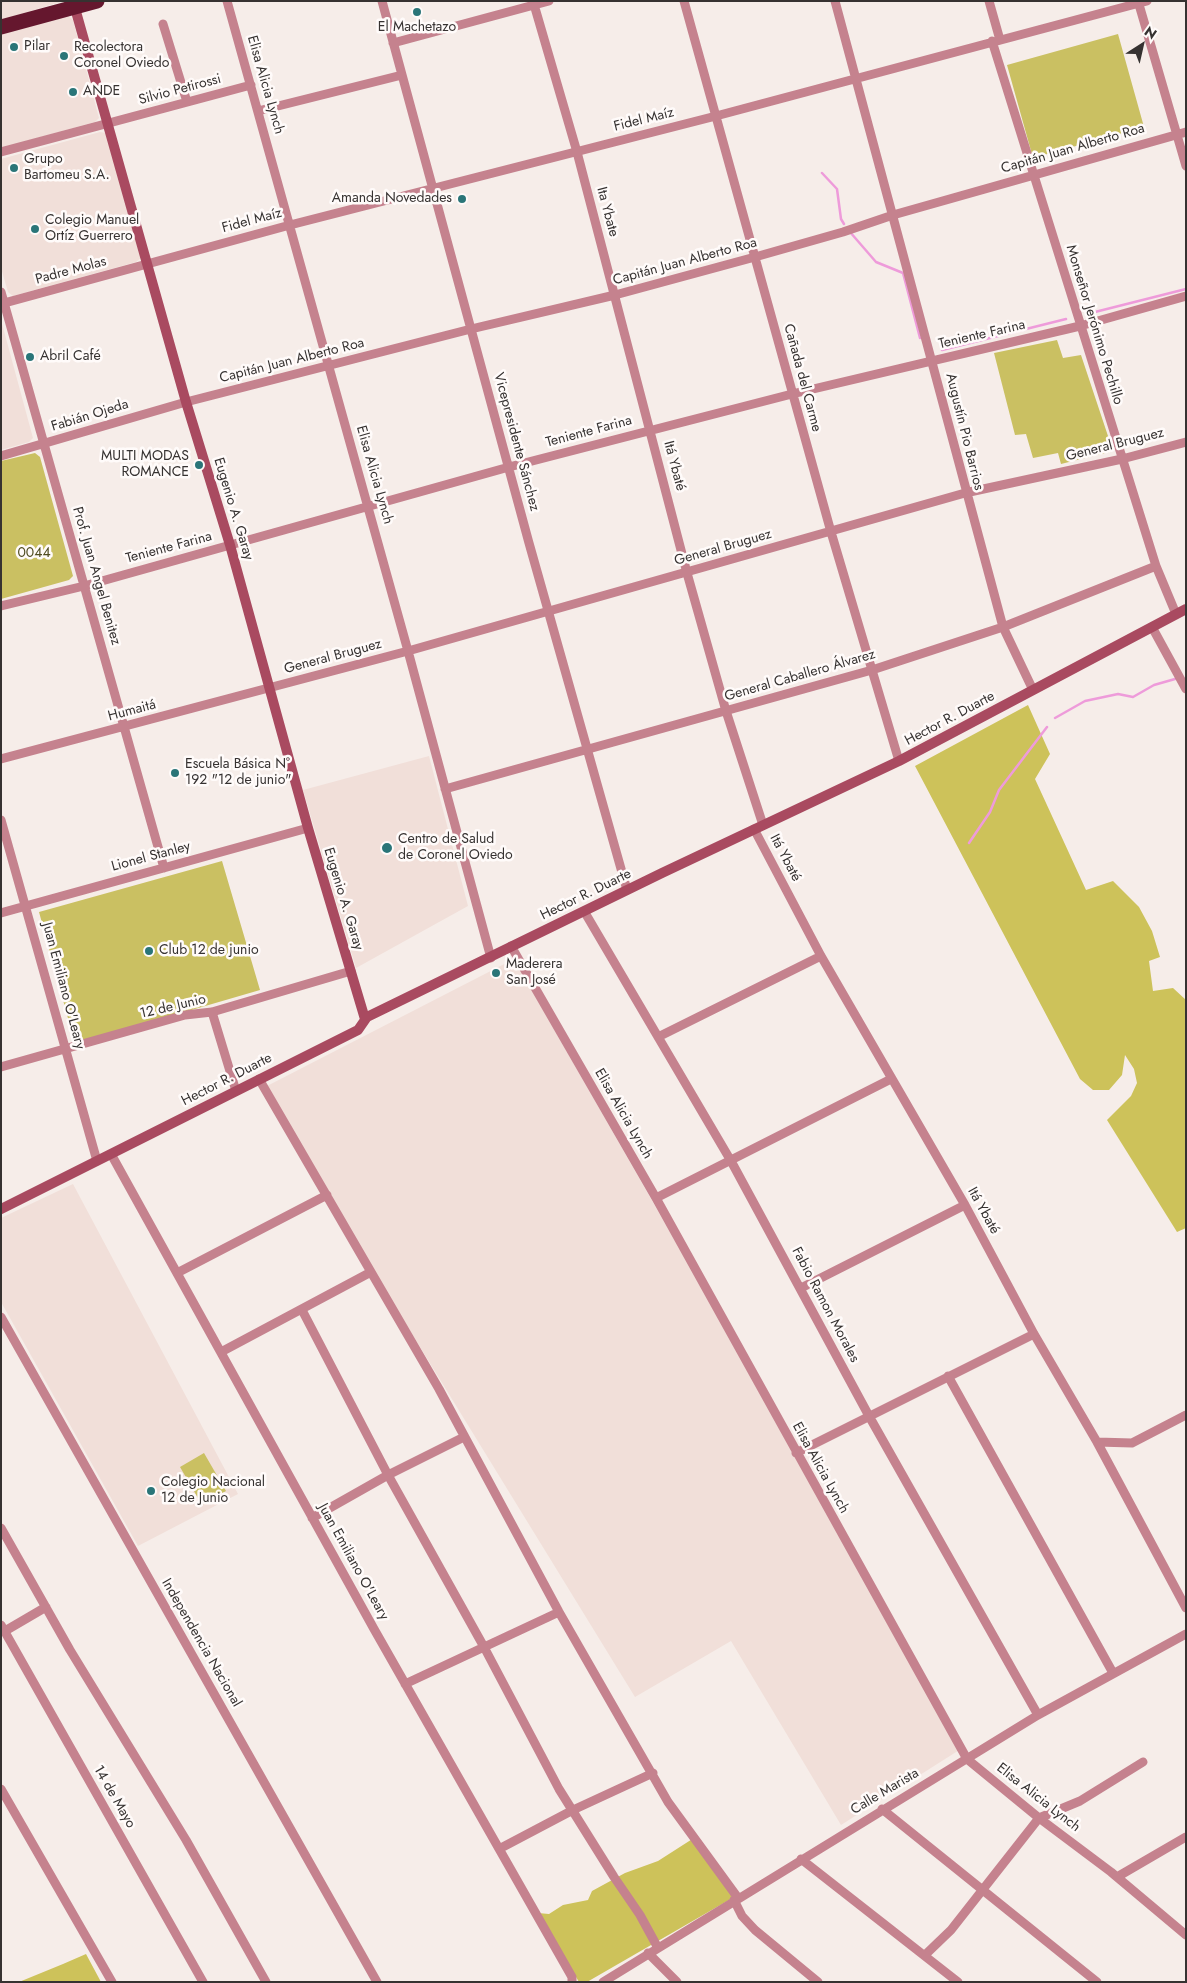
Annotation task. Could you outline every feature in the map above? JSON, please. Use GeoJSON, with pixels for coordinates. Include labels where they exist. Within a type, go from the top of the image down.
{"type":"FeatureCollection","features":[{"type":"Feature","properties":{"kind":"highway"},"geometry":{"type":"LineString","coordinates":[[1,28],[74,4],[97,1]]}},
{"type":"Feature","properties":{"kind":"street","name":"Elisa Alicia Lynch"},"geometry":{"type":"LineString","coordinates":[[227,1],[408,651],[490,958]]}},
{"type":"Feature","properties":{"kind":"street","name":"Vicepresidente Sánchez"},"geometry":{"type":"LineString","coordinates":[[382,1],[549,612],[628,890]]}},
{"type":"Feature","properties":{"kind":"street"},"geometry":{"type":"LineString","coordinates":[[393,43],[549,1]]}},
{"type":"Feature","properties":{"kind":"street","name":"Cañada del Carme"},"geometry":{"type":"LineString","coordinates":[[684,1],[831,532],[899,761]]}},
{"type":"Feature","properties":{"kind":"street","name":"Augustín Pio Barrios"},"geometry":{"type":"LineString","coordinates":[[836,1],[932,360],[965,493],[1003,627],[1033,690]]}},
{"type":"Feature","properties":{"kind":"street","name":"Monseñor Jerónimo Pechillo"},"geometry":{"type":"LineString","coordinates":[[989,1],[996,41],[1080,326],[1156,566],[1181,611]]}},
{"type":"Feature","properties":{"kind":"street"},"geometry":{"type":"LineString","coordinates":[[1141,2],[1182,133],[1186,166]]}},
{"type":"Feature","properties":{"kind":"street","name":"Fidel Maíz"},"geometry":{"type":"LineString","coordinates":[[148,264],[290,225],[716,116],[1141,2]]}},
{"type":"Feature","properties":{"kind":"street","name":"Eugenio A. Garay"},"geometry":{"type":"LineString","coordinates":[[74,4],[186,402],[230,546],[308,828],[365,1019]]}},
{"type":"Feature","properties":{"kind":"street","name":"Ita Ybate"},"geometry":{"type":"LineString","coordinates":[[534,4],[577,152],[650,430]]}},
{"type":"Feature","properties":{"kind":"street"},"geometry":{"type":"LineString","coordinates":[[164,24],[187,102]]}},
{"type":"Feature","properties":{"kind":"street"},"geometry":{"type":"LineString","coordinates":[[258,112],[402,75]]}},
{"type":"Feature","properties":{"kind":"street","name":"Silvio Petirossi"},"geometry":{"type":"LineString","coordinates":[[1,152],[251,85]]}},
{"type":"Feature","properties":{"kind":"street","name":"Capitán Juan Alberto Roa"},"geometry":{"type":"LineString","coordinates":[[186,402],[471,329],[615,295],[843,232],[852,227],[893,215],[1182,133]]}},
{"type":"Feature","properties":{"kind":"street","name":"Padre Molas"},"geometry":{"type":"LineString","coordinates":[[3,304],[148,264]]}},
{"type":"Feature","properties":{"kind":"street","name":"Prof. Juan Angel Benitez"},"geometry":{"type":"LineString","coordinates":[[1,292],[164,868]]}},
{"type":"Feature","properties":{"kind":"street","name":"Teniente Farina"},"geometry":{"type":"LineString","coordinates":[[1,606],[84,586],[509,467],[650,430],[932,360],[1080,326],[1186,296]]}},
{"type":"Feature","properties":{"kind":"street","name":"Fabián Ojeda"},"geometry":{"type":"LineString","coordinates":[[1,456],[186,402]]}},
{"type":"Feature","properties":{"kind":"street","name":"Itá Ybaté"},"geometry":{"type":"LineString","coordinates":[[650,430],[687,572],[759,827],[821,956],[890,1079],[965,1205],[1034,1334],[1097,1442],[1186,1608]]}},
{"type":"Feature","properties":{"kind":"street","name":"General Bruguez"},"geometry":{"type":"LineString","coordinates":[[270,688],[549,612],[965,493],[1122,459],[1186,442]]}},
{"type":"Feature","properties":{"kind":"street","name":"General Caballero Álvarez"},"geometry":{"type":"LineString","coordinates":[[445,789],[872,670],[1003,627],[1156,566]]}},
{"type":"Feature","properties":{"kind":"street","name":"Hector R. Duarte"},"geometry":{"type":"LineString","coordinates":[[1,1209],[358,1030],[365,1019],[511,946],[899,761],[1181,611]]}},
{"type":"Feature","properties":{"kind":"street"},"geometry":{"type":"LineString","coordinates":[[1152,627],[1186,689]]}},
{"type":"Feature","properties":{"kind":"street","name":"Humaitá"},"geometry":{"type":"LineString","coordinates":[[1,759],[270,688]]}},
{"type":"Feature","properties":{"kind":"street","name":"Juan Emiliano O'Leary"},"geometry":{"type":"LineString","coordinates":[[1,820],[27,905],[97,1161]]}},
{"type":"Feature","properties":{"kind":"street","name":"Lionel Stanley"},"geometry":{"type":"LineString","coordinates":[[1,913],[308,828]]}},
{"type":"Feature","properties":{"kind":"street","name":"Fabio Ramon Morales"},"geometry":{"type":"LineString","coordinates":[[584,911],[731,1161],[802,1288],[869,1416],[1038,1715]]}},
{"type":"Feature","properties":{"kind":"street","name":"Elisa Alicia Lynch"},"geometry":{"type":"LineString","coordinates":[[511,946],[656,1198],[967,1758],[1039,1818],[1182,1926],[1186,1935]]}},
{"type":"Feature","properties":{"kind":"street"},"geometry":{"type":"LineString","coordinates":[[658,1037],[821,956]]}},
{"type":"Feature","properties":{"kind":"street","name":"12 de Junio"},"geometry":{"type":"LineString","coordinates":[[1,1067],[185,1015],[212,1012],[350,972]]}},
{"type":"Feature","properties":{"kind":"street"},"geometry":{"type":"LineString","coordinates":[[212,1012],[236,1091]]}},
{"type":"Feature","properties":{"kind":"street"},"geometry":{"type":"LineString","coordinates":[[259,1079],[371,1272],[464,1437],[559,1612],[668,1802],[736,1899],[742,1916],[755,1930],[818,1982]]}},
{"type":"Feature","properties":{"kind":"street"},"geometry":{"type":"LineString","coordinates":[[656,1198],[890,1079]]}},
{"type":"Feature","properties":{"kind":"street","name":"Juan Emiliano O'Leary"},"geometry":{"type":"LineString","coordinates":[[111,1154],[312,1518],[572,1977],[572,1982]]}},
{"type":"Feature","properties":{"kind":"street"},"geometry":{"type":"LineString","coordinates":[[177,1273],[327,1195]]}},
{"type":"Feature","properties":{"kind":"street"},"geometry":{"type":"LineString","coordinates":[[802,1288],[965,1205]]}},
{"type":"Feature","properties":{"kind":"street"},"geometry":{"type":"LineString","coordinates":[[221,1352],[371,1272]]}},
{"type":"Feature","properties":{"kind":"street"},"geometry":{"type":"LineString","coordinates":[[302,1310],[388,1475],[573,1810],[640,1915],[658,1948]]}},
{"type":"Feature","properties":{"kind":"street","name":"Independencia Nacional"},"geometry":{"type":"LineString","coordinates":[[1,1316],[377,1982]]}},
{"type":"Feature","properties":{"kind":"street"},"geometry":{"type":"LineString","coordinates":[[796,1453],[1034,1334]]}},
{"type":"Feature","properties":{"kind":"street"},"geometry":{"type":"LineString","coordinates":[[948,1376],[1113,1673]]}},
{"type":"Feature","properties":{"kind":"street"},"geometry":{"type":"LineString","coordinates":[[1097,1442],[1132,1443],[1186,1415]]}},
{"type":"Feature","properties":{"kind":"street"},"geometry":{"type":"LineString","coordinates":[[312,1518],[388,1475],[464,1437]]}},
{"type":"Feature","properties":{"kind":"street"},"geometry":{"type":"LineString","coordinates":[[1,1528],[46,1607],[186,1840],[266,1982]]}},
{"type":"Feature","properties":{"kind":"street"},"geometry":{"type":"LineString","coordinates":[[3,1628],[46,1607]]}},
{"type":"Feature","properties":{"kind":"street"},"geometry":{"type":"LineString","coordinates":[[405,1684],[559,1612]]}},
{"type":"Feature","properties":{"kind":"street","name":"14 de Mayo"},"geometry":{"type":"LineString","coordinates":[[3,1628],[204,1982]]}},
{"type":"Feature","properties":{"kind":"street","name":"Calle Marista"},"geometry":{"type":"LineString","coordinates":[[603,1982],[1038,1715],[1186,1634]]}},
{"type":"Feature","properties":{"kind":"street"},"geometry":{"type":"LineString","coordinates":[[925,1955],[951,1930],[981,1889],[1039,1818],[1080,1800],[1143,1762]]}},
{"type":"Feature","properties":{"kind":"street"},"geometry":{"type":"LineString","coordinates":[[499,1849],[573,1810],[653,1773]]}},
{"type":"Feature","properties":{"kind":"street"},"geometry":{"type":"LineString","coordinates":[[1,1789],[112,1982]]}},
{"type":"Feature","properties":{"kind":"street"},"geometry":{"type":"LineString","coordinates":[[882,1809],[1097,1982]]}},
{"type":"Feature","properties":{"kind":"street"},"geometry":{"type":"LineString","coordinates":[[1116,1877],[1186,1837]]}},
{"type":"Feature","properties":{"kind":"street"},"geometry":{"type":"LineString","coordinates":[[802,1859],[958,1982]]}},
{"type":"Feature","properties":{"kind":"street"},"geometry":{"type":"LineString","coordinates":[[648,1953],[678,1982]]}},
{"type":"Feature","properties":{"kind":"shaded area"},"geometry":{"type":"Polygon","coordinates":[[[1,1],[64,1],[1,20],[1,1]]]}},
{"type":"Feature","properties":{"kind":"shaded area"},"geometry":{"type":"Polygon","coordinates":[[[68,16],[73,20],[99,118],[95,122],[1,148],[1,34],[68,16]]]}},
{"type":"Feature","properties":{"kind":"shaded area"},"geometry":{"type":"Polygon","coordinates":[[[100,132],[106,133],[141,258],[136,262],[13,296],[8,292],[1,268],[1,159],[100,132]]]}},
{"type":"Feature","properties":{"kind":"shaded area"},"geometry":{"type":"Polygon","coordinates":[[[1,320],[33,438],[29,442],[1,450],[1,320]]]}},
{"type":"Feature","properties":{"kind":"shaded area"},"geometry":{"type":"Polygon","coordinates":[[[1028,705],[1050,754],[1035,779],[1086,890],[1113,881],[1139,907],[1152,931],[1160,957],[1149,961],[1153,991],[1173,988],[1186,1000],[1186,1228],[1177,1232],[1107,1120],[1131,1096],[1137,1083],[1134,1069],[1125,1055],[1122,1075],[1109,1090],[1093,1090],[1080,1079],[915,766],[1028,705]]]}},
{"type":"Feature","properties":{"kind":"shaded area","name":"Centro de Salud de Coronel Oviedo"},"geometry":{"type":"Polygon","coordinates":[[[429,756],[468,906],[356,968],[303,790],[429,756]]]}},
{"type":"Feature","properties":{"kind":"shaded area"},"geometry":{"type":"Polygon","coordinates":[[[514,959],[964,1747],[841,1825],[731,1641],[635,1697],[353,1238],[267,1086],[514,959]]]}},
{"type":"Feature","properties":{"kind":"shaded area"},"geometry":{"type":"Polygon","coordinates":[[[73,1184],[238,1494],[138,1546],[1,1302],[1,1218],[73,1184]]]}},
{"type":"Feature","properties":{"kind":"shaded area"},"geometry":{"type":"Polygon","coordinates":[[[697,1836],[736,1896],[587,1982],[579,1982],[538,1913],[549,1914],[563,1905],[588,1900],[592,1891],[625,1873],[658,1861],[697,1836]]]}},
{"type":"Feature","properties":{"kind":"shaded area"},"geometry":{"type":"Polygon","coordinates":[[[86,1954],[101,1982],[19,1982],[63,1964],[86,1954]]]}},
{"type":"Feature","properties":{"kind":"green space"},"geometry":{"type":"Polygon","coordinates":[[[1118,34],[1144,127],[1033,158],[1007,65],[1118,34]]]}},
{"type":"Feature","properties":{"kind":"green space"},"geometry":{"type":"Polygon","coordinates":[[[1057,340],[1063,358],[1081,355],[1113,451],[1061,464],[1058,453],[1033,458],[1026,434],[1015,435],[994,353],[1057,340]]]}},
{"type":"Feature","properties":{"kind":"green space","name":"0044"},"geometry":{"type":"Polygon","coordinates":[[[35,453],[40,457],[73,576],[69,580],[1,599],[1,461],[35,453]]]}},
{"type":"Feature","properties":{"kind":"green space","name":"Club 12 de junio"},"geometry":{"type":"Polygon","coordinates":[[[222,861],[260,990],[75,1044],[39,912],[222,861]]]}},
{"type":"Feature","properties":{"kind":"green space"},"geometry":{"type":"Polygon","coordinates":[[[204,1453],[226,1491],[202,1505],[180,1467],[204,1453]]]}},
{"type":"Feature","properties":{"kind":"waterway"},"geometry":{"type":"LineString","coordinates":[[822,173],[837,189],[841,219],[844,224]]}},
{"type":"Feature","properties":{"kind":"waterway"},"geometry":{"type":"LineString","coordinates":[[850,232],[876,262],[903,273],[920,338]]}},
{"type":"Feature","properties":{"kind":"waterway"},"geometry":{"type":"LineString","coordinates":[[1091,313],[1186,289]]}},
{"type":"Feature","properties":{"kind":"waterway"},"geometry":{"type":"LineString","coordinates":[[942,350],[1066,319]]}},
{"type":"Feature","properties":{"kind":"waterway"},"geometry":{"type":"LineString","coordinates":[[1055,718],[1085,701],[1118,694],[1133,697],[1154,685],[1175,679]]}},
{"type":"Feature","properties":{"kind":"waterway"},"geometry":{"type":"LineString","coordinates":[[969,843],[990,812],[999,790],[1047,727]]}},
{"type":"Feature","properties":{"kind":"place","name":"El Machetazo"},"geometry":{"type":"Point","coordinates":[417,12]}},
{"type":"Feature","properties":{"kind":"place","name":"Pilar"},"geometry":{"type":"Point","coordinates":[14,47]}},
{"type":"Feature","properties":{"kind":"place","name":"Recolectora Coronel Oviedo"},"geometry":{"type":"Point","coordinates":[64,56]}},
{"type":"Feature","properties":{"kind":"place","name":"ANDE"},"geometry":{"type":"Point","coordinates":[73,92]}},
{"type":"Feature","properties":{"kind":"place","name":"Grupo Bartomeu S.A."},"geometry":{"type":"Point","coordinates":[14,168]}},
{"type":"Feature","properties":{"kind":"place","name":"Amanda Novedades"},"geometry":{"type":"Point","coordinates":[462,199]}},
{"type":"Feature","properties":{"kind":"place","name":"Colegio Manuel Ortíz Guerrero"},"geometry":{"type":"Point","coordinates":[35,229]}},
{"type":"Feature","properties":{"kind":"place","name":"Abril Café"},"geometry":{"type":"Point","coordinates":[30,357]}},
{"type":"Feature","properties":{"kind":"place","name":"MULTI MODAS ROMANCE"},"geometry":{"type":"Point","coordinates":[199,465]}},
{"type":"Feature","properties":{"kind":"place","name":"Escuela Básica N° 192 \"12 de junio\""},"geometry":{"type":"Point","coordinates":[175,773]}},
{"type":"Feature","properties":{"kind":"place","name":"Centro de Salud de Coronel Oviedo"},"geometry":{"type":"Point","coordinates":[387,848]}},
{"type":"Feature","properties":{"kind":"place","name":"Club 12 de junio"},"geometry":{"type":"Point","coordinates":[149,951]}},
{"type":"Feature","properties":{"kind":"place","name":"Maderera San José"},"geometry":{"type":"Point","coordinates":[496,973]}},
{"type":"Feature","properties":{"kind":"place","name":"Colegio Nacional 12 de Junio"},"geometry":{"type":"Point","coordinates":[151,1491]}}]}
